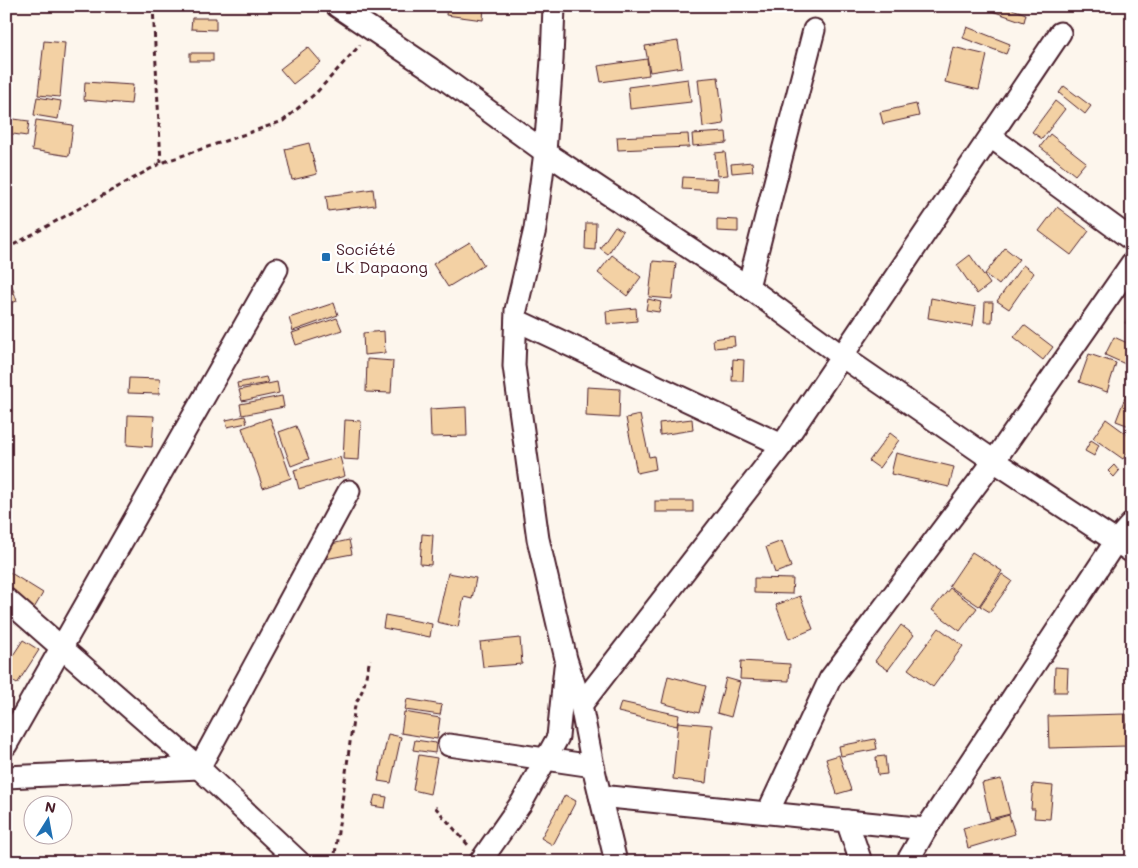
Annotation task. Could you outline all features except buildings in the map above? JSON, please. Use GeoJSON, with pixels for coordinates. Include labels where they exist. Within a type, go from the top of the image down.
{"type":"FeatureCollection","features":[{"type":"Feature","properties":{"kind":"street"},"geometry":{"type":"LineString","coordinates":[[337,6],[431,69],[545,152],[748,287],[843,357],[994,461],[1124,546]]}},
{"type":"Feature","properties":{"kind":"street"},"geometry":{"type":"LineString","coordinates":[[554,6],[545,152],[535,229],[516,310],[514,366],[538,539],[566,660],[581,705],[593,766],[616,862]]}},
{"type":"Feature","properties":{"kind":"street"},"geometry":{"type":"LineString","coordinates":[[748,287],[814,30]]}},
{"type":"Feature","properties":{"kind":"street"},"geometry":{"type":"LineString","coordinates":[[581,705],[782,445],[1060,33]]}},
{"type":"Feature","properties":{"kind":"street"},"geometry":{"type":"LineString","coordinates":[[990,137],[1132,240]]}},
{"type":"Feature","properties":{"kind":"street"},"geometry":{"type":"LineString","coordinates":[[768,812],[830,680],[994,461],[1132,263]]}},
{"type":"Feature","properties":{"kind":"street"},"geometry":{"type":"LineString","coordinates":[[6,745],[277,269]]}},
{"type":"Feature","properties":{"kind":"street"},"geometry":{"type":"LineString","coordinates":[[516,320],[782,445]]}},
{"type":"Feature","properties":{"kind":"street"},"geometry":{"type":"LineString","coordinates":[[199,768],[349,490]]}},
{"type":"Feature","properties":{"kind":"street"},"geometry":{"type":"LineString","coordinates":[[907,862],[926,829],[1124,546],[1132,523]]}},
{"type":"Feature","properties":{"kind":"street"},"geometry":{"type":"LineString","coordinates":[[6,599],[199,768],[299,862]]}},
{"type":"Feature","properties":{"kind":"street"},"geometry":{"type":"LineString","coordinates":[[480,861],[522,802],[558,737],[566,660]]}},
{"type":"Feature","properties":{"kind":"street"},"geometry":{"type":"LineString","coordinates":[[449,745],[546,757],[593,766]]}},
{"type":"Feature","properties":{"kind":"street"},"geometry":{"type":"LineString","coordinates":[[6,777],[199,768]]}},
{"type":"Feature","properties":{"kind":"street"},"geometry":{"type":"LineString","coordinates":[[600,796],[926,829]]}},
{"type":"Feature","properties":{"kind":"street"},"geometry":{"type":"LineString","coordinates":[[848,821],[861,862]]}},
{"type":"Feature","properties":{"kind":"path"},"geometry":{"type":"LineString","coordinates":[[153,6],[161,163]]}},
{"type":"Feature","properties":{"kind":"path"},"geometry":{"type":"LineString","coordinates":[[6,249],[161,163],[283,122],[317,92],[372,31]]}},
{"type":"Feature","properties":{"kind":"path"},"geometry":{"type":"LineString","coordinates":[[334,862],[355,705],[363,689],[370,659]]}},
{"type":"Feature","properties":{"kind":"path"},"geometry":{"type":"LineString","coordinates":[[435,807],[480,861]]}},
{"type":"Feature","properties":{"kind":"place","name":"Société LK Dapaong"},"geometry":{"type":"Point","coordinates":[326,257]}}]}
